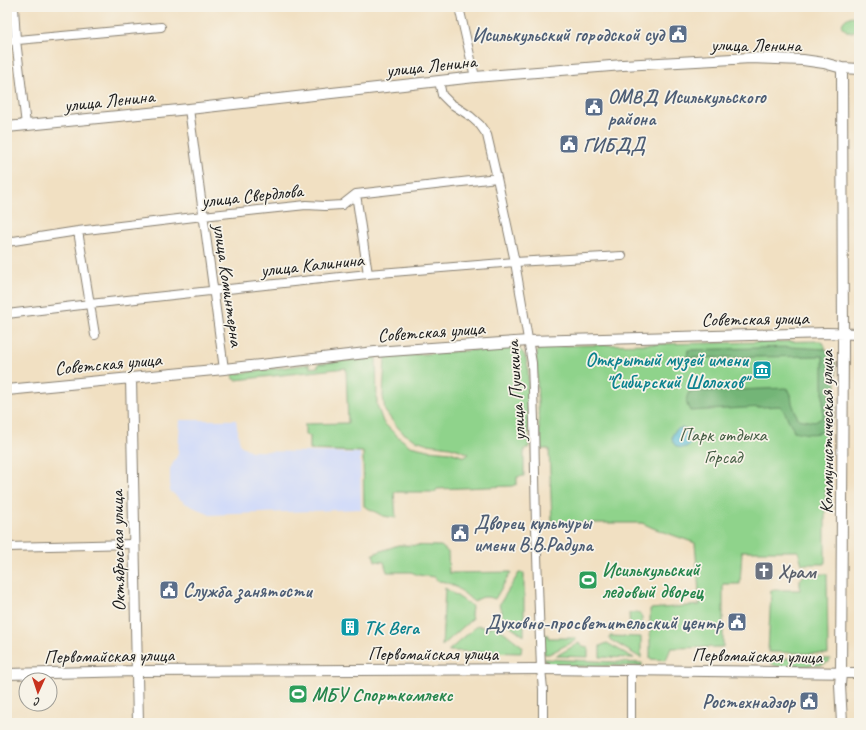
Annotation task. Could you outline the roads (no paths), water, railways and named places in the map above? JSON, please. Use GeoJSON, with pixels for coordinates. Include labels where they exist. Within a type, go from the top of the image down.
{"type":"FeatureCollection","features":[{"type":"Feature","properties":{"kind":"street"},"geometry":{"type":"LineString","coordinates":[[14,7],[16,40],[26,125]]}},
{"type":"Feature","properties":{"kind":"street"},"geometry":{"type":"LineString","coordinates":[[459,7],[475,77]]}},
{"type":"Feature","properties":{"kind":"street"},"geometry":{"type":"LineString","coordinates":[[7,41],[161,27]]}},
{"type":"Feature","properties":{"kind":"street","name":"улица Ленина"},"geometry":{"type":"LineString","coordinates":[[7,127],[189,109],[475,77],[623,65],[751,58],[803,60],[824,63],[842,68],[859,69]]}},
{"type":"Feature","properties":{"kind":"street","name":"Коммунистическая улица"},"geometry":{"type":"LineString","coordinates":[[842,68],[843,334],[840,685],[842,723]]}},
{"type":"Feature","properties":{"kind":"street","name":"улица Пушкина"},"geometry":{"type":"LineString","coordinates":[[439,81],[442,95],[450,103],[470,116],[480,125],[486,135],[498,178],[516,262],[529,341],[532,363],[543,723]]}},
{"type":"Feature","properties":{"kind":"street","name":"улица Коминтерна"},"geometry":{"type":"LineString","coordinates":[[189,109],[224,369]]}},
{"type":"Feature","properties":{"kind":"street","name":"улица Свердлова"},"geometry":{"type":"LineString","coordinates":[[7,242],[78,231],[203,216],[306,205],[325,206],[342,204],[356,194],[498,178]]}},
{"type":"Feature","properties":{"kind":"street"},"geometry":{"type":"LineString","coordinates":[[356,194],[368,274]]}},
{"type":"Feature","properties":{"kind":"street"},"geometry":{"type":"LineString","coordinates":[[78,231],[95,335]]}},
{"type":"Feature","properties":{"kind":"street","name":"улица Калинина"},"geometry":{"type":"LineString","coordinates":[[7,314],[368,274],[516,262],[622,256]]}},
{"type":"Feature","properties":{"kind":"street","name":"Советская улица"},"geometry":{"type":"LineString","coordinates":[[7,390],[224,369],[375,352],[529,341],[859,334]]}},
{"type":"Feature","properties":{"kind":"street","name":"Октябрьская улица"},"geometry":{"type":"LineString","coordinates":[[131,378],[138,723]]}},
{"type":"Feature","properties":{"kind":"street"},"geometry":{"type":"LineString","coordinates":[[7,547],[134,544]]}},
{"type":"Feature","properties":{"kind":"street","name":"Первомайская улица"},"geometry":{"type":"LineString","coordinates":[[7,674],[137,671],[541,669],[859,673]]}},
{"type":"Feature","properties":{"kind":"street"},"geometry":{"type":"LineString","coordinates":[[631,670],[631,723]]}},
{"type":"Feature","properties":{"kind":"water"},"geometry":{"type":"Polygon","coordinates":[[[682,428],[689,431],[692,438],[689,445],[682,448],[675,445],[672,438],[675,431],[682,428]]]}},
{"type":"Feature","properties":{"kind":"place","name":"Исилькульский городской суд"},"geometry":{"type":"Point","coordinates":[678,34]}},
{"type":"Feature","properties":{"kind":"place","name":"ОМВД Исилькульского района"},"geometry":{"type":"Point","coordinates":[594,107]}},
{"type":"Feature","properties":{"kind":"place","name":"ГИБДД"},"geometry":{"type":"Point","coordinates":[569,144]}},
{"type":"Feature","properties":{"kind":"place","name":"Открытый музей имени \"Сибирский Шолохов\""},"geometry":{"type":"Point","coordinates":[762,370]}},
{"type":"Feature","properties":{"kind":"place","name":"Дворец культуры имени В.В.Радула"},"geometry":{"type":"Point","coordinates":[460,533]}},
{"type":"Feature","properties":{"kind":"place","name":"Храм"},"geometry":{"type":"Point","coordinates":[764,571]}},
{"type":"Feature","properties":{"kind":"place","name":"Исилькульский ледовый дворец"},"geometry":{"type":"Point","coordinates":[588,580]}},
{"type":"Feature","properties":{"kind":"place","name":"Служба занятости"},"geometry":{"type":"Point","coordinates":[169,590]}},
{"type":"Feature","properties":{"kind":"place","name":"Духовно-просветительский центр"},"geometry":{"type":"Point","coordinates":[737,622]}},
{"type":"Feature","properties":{"kind":"place","name":"ТК Вега"},"geometry":{"type":"Point","coordinates":[350,627]}},
{"type":"Feature","properties":{"kind":"place","name":"МБУ Спорткомлекс"},"geometry":{"type":"Point","coordinates":[298,694]}},
{"type":"Feature","properties":{"kind":"place","name":"Ростехнадзор"},"geometry":{"type":"Point","coordinates":[809,701]}},
{"type":"Feature","properties":{"kind":"park label","name":"Парк отдыха Горсад"},"geometry":{"type":"Point","coordinates":[723,445]}}]}
